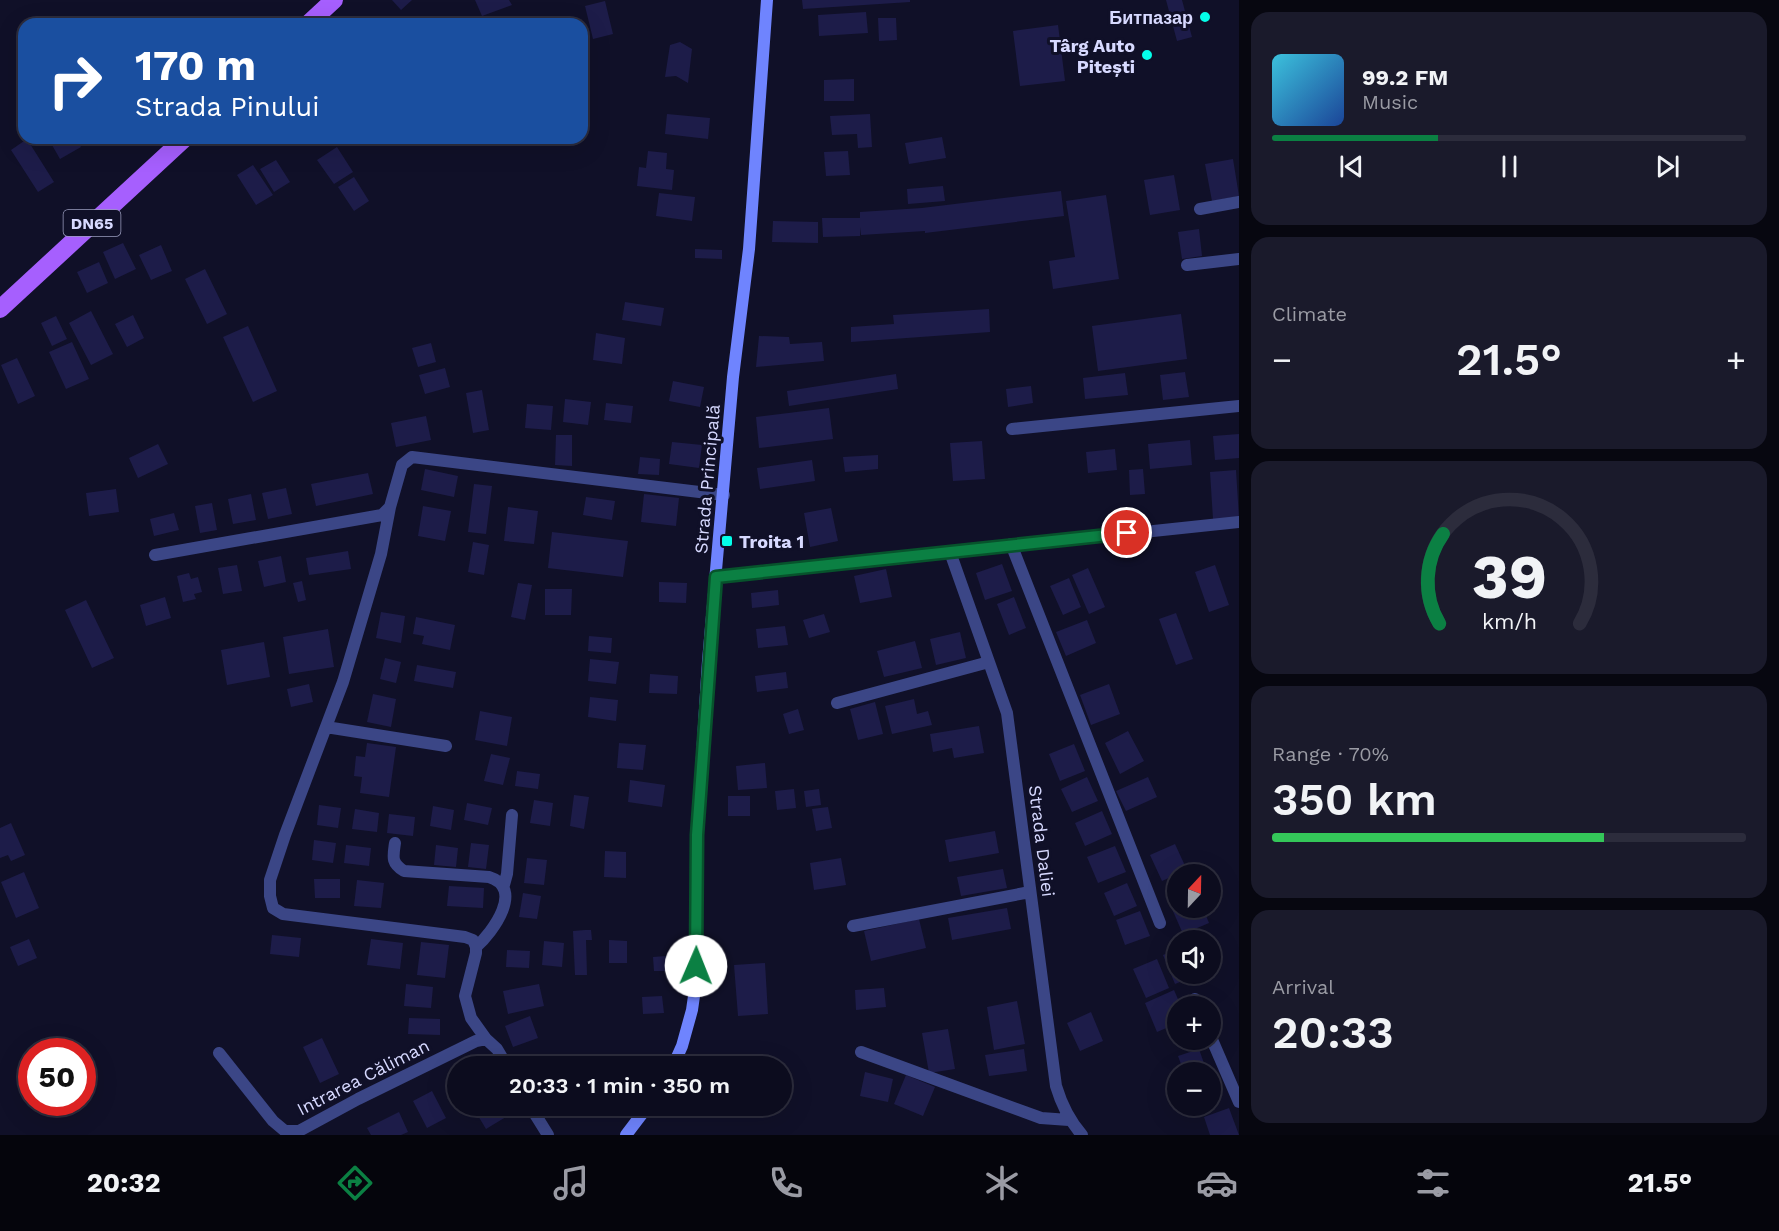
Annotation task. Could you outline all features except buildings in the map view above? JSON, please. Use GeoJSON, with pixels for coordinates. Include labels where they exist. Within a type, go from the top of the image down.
{"type":"FeatureCollection","features":[{"type":"Feature","properties":{"kind":"main road"},"geometry":{"type":"LineString","coordinates":[[314,18],[334,0]]}},
{"type":"Feature","properties":{"kind":"main road","name":"Strada Principală"},"geometry":{"type":"LineString","coordinates":[[678,1056],[692,1010],[696,982],[697,835],[733,377],[749,249],[767,0]]}},
{"type":"Feature","properties":{"kind":"main road","name":"DN65"},"geometry":{"type":"LineString","coordinates":[[0,309],[179,144]]}},
{"type":"Feature","properties":{"kind":"main road"},"geometry":{"type":"LineString","coordinates":[[626,1135],[640,1116]]}},
{"type":"Feature","properties":{"kind":"street"},"geometry":{"type":"LineString","coordinates":[[1200,209],[1239,202]]}},
{"type":"Feature","properties":{"kind":"street"},"geometry":{"type":"LineString","coordinates":[[1187,265],[1239,259]]}},
{"type":"Feature","properties":{"kind":"street"},"geometry":{"type":"LineString","coordinates":[[1012,429],[1239,406]]}},
{"type":"Feature","properties":{"kind":"street"},"geometry":{"type":"LineString","coordinates":[[476,947],[473,940],[465,937],[283,914],[273,908],[270,896],[270,880],[285,834],[343,682],[381,554],[390,507],[402,465],[412,457],[724,495]]}},
{"type":"Feature","properties":{"kind":"street"},"geometry":{"type":"LineString","coordinates":[[155,555],[382,515],[390,507]]}},
{"type":"Feature","properties":{"kind":"street"},"geometry":{"type":"LineString","coordinates":[[716,577],[1011,544],[1239,522]]}},
{"type":"Feature","properties":{"kind":"street"},"geometry":{"type":"LineString","coordinates":[[1011,544],[1160,923]]}},
{"type":"Feature","properties":{"kind":"street","name":"Strada Daliei"},"geometry":{"type":"LineString","coordinates":[[950,552],[1007,713],[1056,1086],[1069,1120],[1082,1135]]}},
{"type":"Feature","properties":{"kind":"street"},"geometry":{"type":"LineString","coordinates":[[837,703],[989,662]]}},
{"type":"Feature","properties":{"kind":"street"},"geometry":{"type":"LineString","coordinates":[[326,727],[446,746]]}},
{"type":"Feature","properties":{"kind":"street"},"geometry":{"type":"LineString","coordinates":[[501,1056],[497,1049],[486,1040],[471,1018],[465,996],[476,947],[488,936],[497,922],[506,893],[504,885],[512,815]]}},
{"type":"Feature","properties":{"kind":"street"},"geometry":{"type":"LineString","coordinates":[[395,843],[393,858],[396,866],[404,870],[489,877],[499,880],[504,885]]}},
{"type":"Feature","properties":{"kind":"street"},"geometry":{"type":"LineString","coordinates":[[853,926],[1030,892]]}},
{"type":"Feature","properties":{"kind":"street","name":"Intrarea Căliman"},"geometry":{"type":"LineString","coordinates":[[219,1053],[273,1120],[285,1131],[299,1131],[476,1041],[486,1040]]}},
{"type":"Feature","properties":{"kind":"street"},"geometry":{"type":"LineString","coordinates":[[1216,1050],[1239,1102]]}},
{"type":"Feature","properties":{"kind":"street"},"geometry":{"type":"LineString","coordinates":[[861,1052],[1041,1118],[1069,1120]]}},
{"type":"Feature","properties":{"kind":"street"},"geometry":{"type":"LineString","coordinates":[[536,1116],[548,1135]]}},
{"type":"Feature","properties":{"kind":"place","name":"Битпазар"},"geometry":{"type":"Point","coordinates":[1205,17]}},
{"type":"Feature","properties":{"kind":"place","name":"Târg Auto Pitești"},"geometry":{"type":"Point","coordinates":[1147,55]}},
{"type":"Feature","properties":{"kind":"place","name":"Troita 1"},"geometry":{"type":"Point","coordinates":[727,541]}},
{"type":"Feature","properties":{"kind":"route"},"geometry":{"type":"LineString","coordinates":[[696,966],[697,835],[708,661],[716,577],[1127,533]]}}]}
